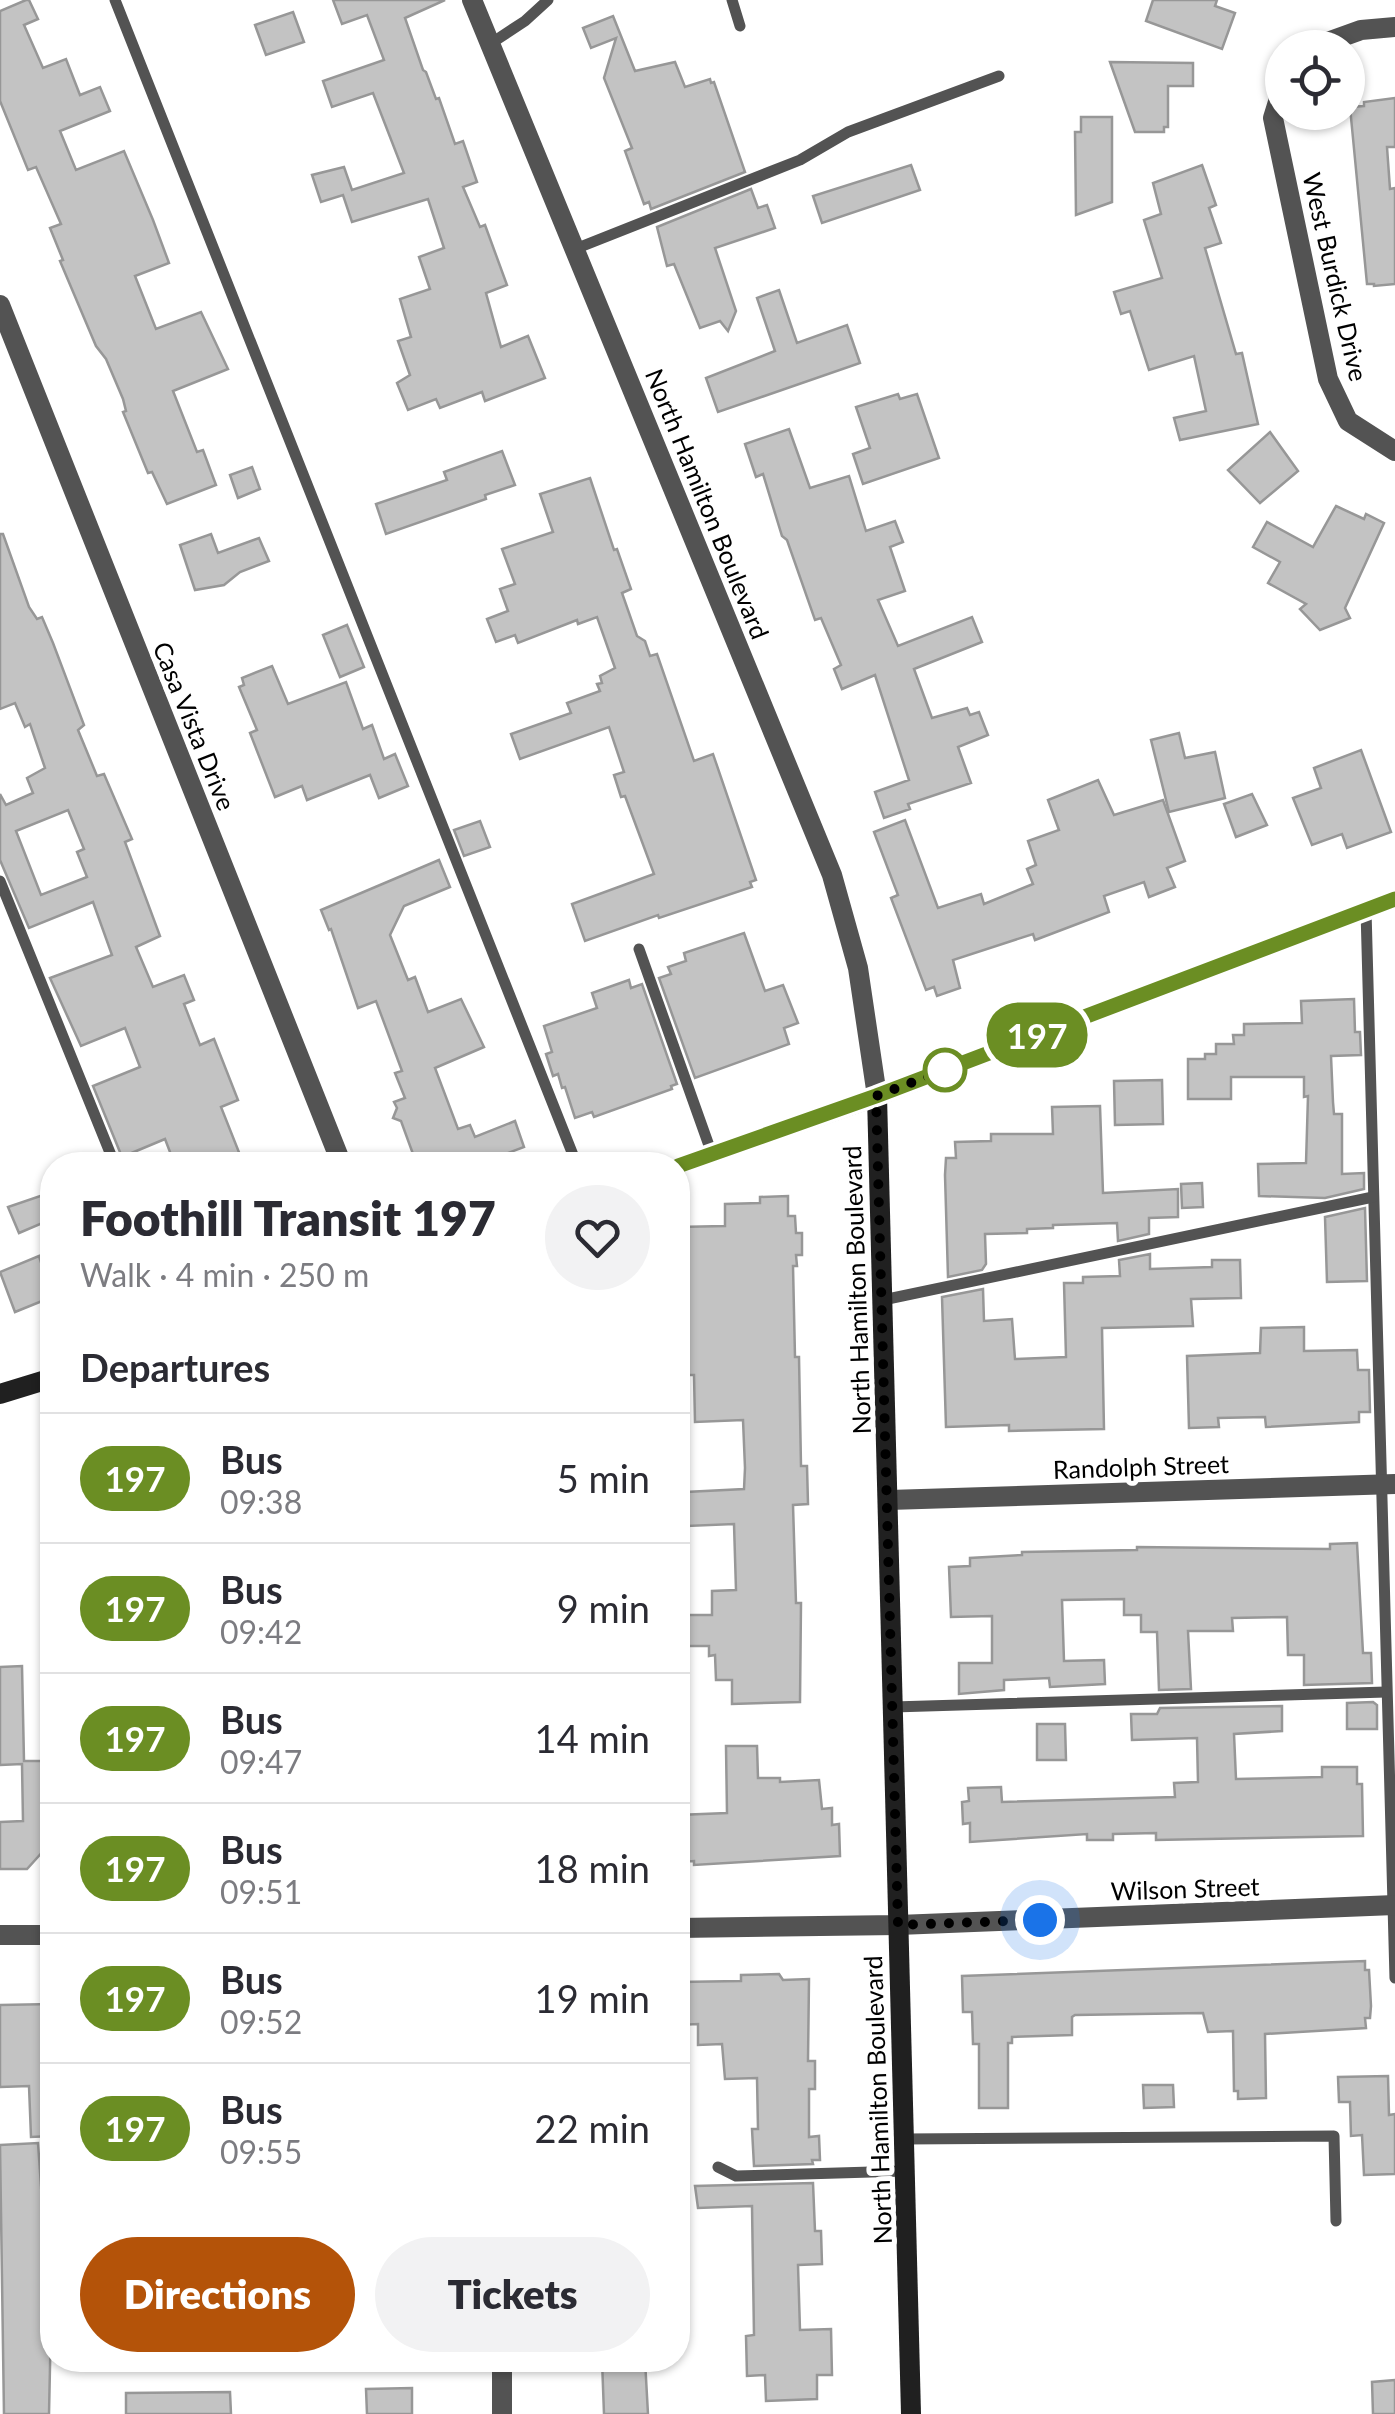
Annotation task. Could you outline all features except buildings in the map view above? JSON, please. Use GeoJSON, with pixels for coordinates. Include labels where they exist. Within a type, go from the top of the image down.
{"type":"FeatureCollection","features":[{"type":"Feature","properties":{"kind":"street","name":"North Hamilton Boulevard"},"geometry":{"type":"LineString","coordinates":[[472,0],[832,875],[858,968],[876,1096],[912,2414]]}},
{"type":"Feature","properties":{"kind":"street"},"geometry":{"type":"LineString","coordinates":[[1362,30],[1395,27]]}},
{"type":"Feature","properties":{"kind":"street","name":"West Burdick Drive"},"geometry":{"type":"LineString","coordinates":[[1275,130],[1328,379],[1348,421],[1395,451]]}},
{"type":"Feature","properties":{"kind":"street","name":"Casa Vista Drive"},"geometry":{"type":"LineString","coordinates":[[0,304],[337,1152]]}},
{"type":"Feature","properties":{"kind":"street"},"geometry":{"type":"LineString","coordinates":[[690,1162],[876,1096],[1395,898]]}},
{"type":"Feature","properties":{"kind":"street"},"geometry":{"type":"LineString","coordinates":[[0,1394],[40,1382]]}},
{"type":"Feature","properties":{"kind":"street","name":"Randolph Street"},"geometry":{"type":"LineString","coordinates":[[889,1500],[1387,1484]]}},
{"type":"Feature","properties":{"kind":"street","name":"Wilson Street"},"geometry":{"type":"LineString","coordinates":[[690,1928],[898,1925],[1393,1905]]}},
{"type":"Feature","properties":{"kind":"street"},"geometry":{"type":"LineString","coordinates":[[0,1935],[40,1935]]}},
{"type":"Feature","properties":{"kind":"street"},"geometry":{"type":"LineString","coordinates":[[502,2372],[502,2414]]}},
{"type":"Feature","properties":{"kind":"lane"},"geometry":{"type":"LineString","coordinates":[[115,0],[572,1152]]}},
{"type":"Feature","properties":{"kind":"lane"},"geometry":{"type":"LineString","coordinates":[[490,44],[548,0]]}},
{"type":"Feature","properties":{"kind":"lane"},"geometry":{"type":"LineString","coordinates":[[732,0],[740,26]]}},
{"type":"Feature","properties":{"kind":"lane"},"geometry":{"type":"LineString","coordinates":[[575,249],[800,160],[848,132],[999,76]]}},
{"type":"Feature","properties":{"kind":"lane"},"geometry":{"type":"LineString","coordinates":[[0,881],[110,1152]]}},
{"type":"Feature","properties":{"kind":"lane"},"geometry":{"type":"LineString","coordinates":[[1366,910],[1373,1196],[1387,1484],[1386,1692],[1395,1978]]}},
{"type":"Feature","properties":{"kind":"lane"},"geometry":{"type":"LineString","coordinates":[[639,949],[712,1154]]}},
{"type":"Feature","properties":{"kind":"lane"},"geometry":{"type":"LineString","coordinates":[[882,1300],[1373,1196]]}},
{"type":"Feature","properties":{"kind":"lane"},"geometry":{"type":"LineString","coordinates":[[893,1707],[1386,1692]]}},
{"type":"Feature","properties":{"kind":"lane"},"geometry":{"type":"LineString","coordinates":[[904,2139],[1334,2136],[1336,2221]]}},
{"type":"Feature","properties":{"kind":"lane"},"geometry":{"type":"LineString","coordinates":[[718,2167],[736,2176],[905,2171]]}},
{"type":"Feature","properties":{"kind":"bus line","name":"197"},"geometry":{"type":"LineString","coordinates":[[690,1162],[876,1096],[1395,899]]}},
{"type":"Feature","properties":{"kind":"route"},"geometry":{"type":"LineString","coordinates":[[945,1070],[876,1096],[898,1925],[1040,1920]]}}]}
